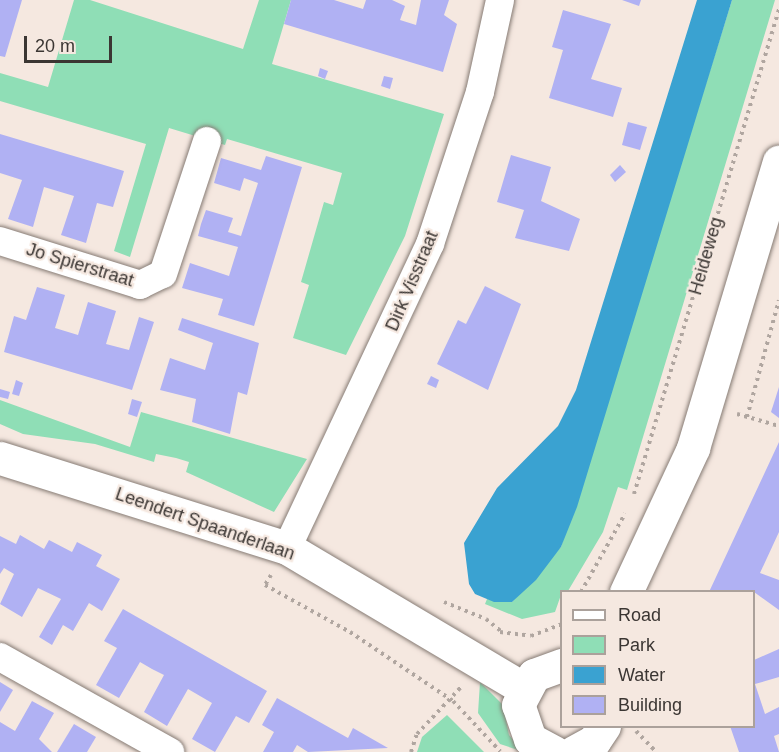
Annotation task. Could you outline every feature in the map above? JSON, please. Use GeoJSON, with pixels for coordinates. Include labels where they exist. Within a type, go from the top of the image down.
{"type":"FeatureCollection","features":[{"type":"Feature","properties":{"kind":"street","name":"Dirk Visstraat"},"geometry":{"type":"LineString","coordinates":[[287,548],[430,244],[480,93],[500,0]]}},
{"type":"Feature","properties":{"kind":"street","name":"Jo Spierstraat"},"geometry":{"type":"LineString","coordinates":[[0,241],[140,285],[163,274],[207,141]]}},
{"type":"Feature","properties":{"kind":"street"},"geometry":{"type":"LineString","coordinates":[[626,590],[693,448],[779,162]]}},
{"type":"Feature","properties":{"kind":"street","name":"Leendert Spaanderlaan"},"geometry":{"type":"LineString","coordinates":[[0,458],[287,548],[523,688]]}},
{"type":"Feature","properties":{"kind":"street"},"geometry":{"type":"LineString","coordinates":[[0,657],[155,748]]}},
{"type":"Feature","properties":{"kind":"street"},"geometry":{"type":"LineString","coordinates":[[554,752],[530,739],[521,723],[523,688],[534,675],[560,665]]}},
{"type":"Feature","properties":{"kind":"path","name":"Heideweg"},"geometry":{"type":"LineString","coordinates":[[582,590],[631,503],[779,9]]}},
{"type":"Feature","properties":{"kind":"path"},"geometry":{"type":"LineString","coordinates":[[747,417],[779,300]]}},
{"type":"Feature","properties":{"kind":"path"},"geometry":{"type":"LineString","coordinates":[[287,548],[265,585],[350,632],[453,701],[501,752]]}},
{"type":"Feature","properties":{"kind":"path"},"geometry":{"type":"LineString","coordinates":[[411,752],[421,729],[453,701]]}},
{"type":"Feature","properties":{"kind":"path"},"geometry":{"type":"LineString","coordinates":[[637,728],[656,752]]}},
{"type":"Feature","properties":{"kind":"green space"},"geometry":{"type":"Polygon","coordinates":[[[74,0],[90,0],[243,49],[259,0],[291,0],[272,64],[444,114],[405,236],[346,355],[293,338],[309,285],[301,282],[324,202],[333,205],[342,173],[227,139],[225,145],[169,128],[130,257],[114,251],[146,144],[0,101],[0,73],[48,87],[74,0]]]}},
{"type":"Feature","properties":{"kind":"green space"},"geometry":{"type":"Polygon","coordinates":[[[732,0],[775,0],[627,490],[618,487],[603,532],[569,590],[560,590],[555,612],[522,619],[485,604],[487,599],[512,602],[561,547],[732,0]]]}},
{"type":"Feature","properties":{"kind":"green space"},"geometry":{"type":"Polygon","coordinates":[[[0,400],[130,447],[141,412],[307,459],[274,512],[186,472],[189,462],[156,454],[154,462],[95,444],[23,434],[0,424],[0,400]]]}},
{"type":"Feature","properties":{"kind":"green space"},"geometry":{"type":"Polygon","coordinates":[[[480,682],[503,705],[509,735],[524,752],[500,744],[478,713],[480,682]]]}},
{"type":"Feature","properties":{"kind":"green space"},"geometry":{"type":"Polygon","coordinates":[[[447,715],[484,752],[417,752],[422,737],[447,715]]]}},
{"type":"Feature","properties":{"kind":"water"},"geometry":{"type":"Polygon","coordinates":[[[697,0],[732,0],[577,507],[561,547],[536,580],[512,602],[494,602],[475,594],[469,584],[464,543],[497,488],[558,426],[576,390],[697,0]]]}},
{"type":"Feature","properties":{"kind":"building"},"geometry":{"type":"Polygon","coordinates":[[[0,0],[22,0],[5,57],[0,56],[0,0]]]}},
{"type":"Feature","properties":{"kind":"building"},"geometry":{"type":"Polygon","coordinates":[[[291,0],[334,0],[363,9],[366,0],[392,0],[405,6],[400,20],[416,25],[421,0],[449,0],[444,15],[457,24],[443,72],[284,24],[291,0]]]}},
{"type":"Feature","properties":{"kind":"building"},"geometry":{"type":"Polygon","coordinates":[[[622,0],[641,0],[639,6],[622,0]]]}},
{"type":"Feature","properties":{"kind":"building"},"geometry":{"type":"Polygon","coordinates":[[[563,10],[611,24],[591,79],[622,88],[613,117],[549,98],[563,50],[552,47],[563,10]]]}},
{"type":"Feature","properties":{"kind":"building"},"geometry":{"type":"Polygon","coordinates":[[[320,68],[328,71],[325,79],[318,76],[320,68]]]}},
{"type":"Feature","properties":{"kind":"building"},"geometry":{"type":"Polygon","coordinates":[[[384,76],[393,78],[390,89],[381,86],[384,76]]]}},
{"type":"Feature","properties":{"kind":"building"},"geometry":{"type":"Polygon","coordinates":[[[628,122],[647,127],[640,150],[622,145],[628,122]]]}},
{"type":"Feature","properties":{"kind":"building"},"geometry":{"type":"Polygon","coordinates":[[[0,134],[124,171],[113,207],[97,203],[86,243],[61,235],[74,196],[44,187],[33,227],[8,219],[22,180],[0,173],[0,134]]]}},
{"type":"Feature","properties":{"kind":"building"},"geometry":{"type":"Polygon","coordinates":[[[511,155],[551,167],[541,201],[580,219],[569,251],[515,238],[524,210],[497,202],[511,155]]]}},
{"type":"Feature","properties":{"kind":"building"},"geometry":{"type":"Polygon","coordinates":[[[266,156],[302,167],[254,326],[218,315],[223,299],[182,288],[190,263],[229,276],[238,247],[198,236],[201,224],[206,210],[233,218],[228,232],[241,236],[258,183],[244,178],[240,191],[214,183],[221,158],[261,170],[266,156]]]}},
{"type":"Feature","properties":{"kind":"building"},"geometry":{"type":"Polygon","coordinates":[[[620,165],[626,172],[615,182],[610,175],[620,165]]]}},
{"type":"Feature","properties":{"kind":"building"},"geometry":{"type":"Polygon","coordinates":[[[485,286],[521,304],[488,390],[437,364],[458,320],[466,324],[485,286]]]}},
{"type":"Feature","properties":{"kind":"building"},"geometry":{"type":"Polygon","coordinates":[[[37,287],[65,295],[55,328],[78,335],[88,302],[116,311],[106,344],[129,350],[139,317],[154,322],[132,390],[4,352],[14,316],[26,320],[37,287]]]}},
{"type":"Feature","properties":{"kind":"building"},"geometry":{"type":"Polygon","coordinates":[[[182,318],[259,343],[247,395],[238,392],[230,434],[192,422],[196,399],[160,390],[170,358],[205,370],[213,343],[178,330],[182,318]]]}},
{"type":"Feature","properties":{"kind":"building"},"geometry":{"type":"Polygon","coordinates":[[[431,376],[439,380],[436,388],[427,384],[431,376]]]}},
{"type":"Feature","properties":{"kind":"building"},"geometry":{"type":"Polygon","coordinates":[[[16,380],[23,383],[19,396],[12,394],[16,380]]]}},
{"type":"Feature","properties":{"kind":"building"},"geometry":{"type":"Polygon","coordinates":[[[779,387],[779,418],[771,412],[779,387]]]}},
{"type":"Feature","properties":{"kind":"building"},"geometry":{"type":"Polygon","coordinates":[[[0,389],[10,392],[8,399],[0,397],[0,389]]]}},
{"type":"Feature","properties":{"kind":"building"},"geometry":{"type":"Polygon","coordinates":[[[132,399],[142,402],[137,417],[128,414],[132,399]]]}},
{"type":"Feature","properties":{"kind":"building"},"geometry":{"type":"Polygon","coordinates":[[[779,442],[779,532],[760,573],[779,580],[779,610],[755,593],[755,590],[710,590],[779,442]]]}},
{"type":"Feature","properties":{"kind":"building"},"geometry":{"type":"Polygon","coordinates":[[[20,535],[44,549],[49,540],[72,552],[77,542],[102,555],[96,566],[120,579],[102,611],[89,603],[73,631],[63,625],[52,645],[39,637],[61,599],[38,588],[22,617],[0,604],[14,574],[4,568],[0,574],[0,536],[16,544],[20,535]]]}},
{"type":"Feature","properties":{"kind":"building"},"geometry":{"type":"Polygon","coordinates":[[[123,609],[267,691],[249,723],[236,716],[215,752],[192,739],[212,703],[188,689],[167,726],[144,712],[164,675],[140,662],[119,698],[96,685],[117,648],[104,641],[123,609]]]}},
{"type":"Feature","properties":{"kind":"building"},"geometry":{"type":"Polygon","coordinates":[[[779,649],[779,677],[755,684],[755,660],[779,649]]]}},
{"type":"Feature","properties":{"kind":"building"},"geometry":{"type":"Polygon","coordinates":[[[0,682],[13,690],[0,712],[0,682]]]}},
{"type":"Feature","properties":{"kind":"building"},"geometry":{"type":"Polygon","coordinates":[[[755,684],[765,714],[779,707],[779,734],[774,736],[779,752],[739,752],[731,728],[755,728],[755,684]]]}},
{"type":"Feature","properties":{"kind":"building"},"geometry":{"type":"Polygon","coordinates":[[[277,698],[348,738],[353,728],[388,748],[308,752],[297,745],[293,752],[263,752],[274,732],[262,725],[277,698]]]}},
{"type":"Feature","properties":{"kind":"building"},"geometry":{"type":"Polygon","coordinates":[[[32,701],[54,713],[39,739],[52,752],[0,752],[0,722],[15,731],[32,701]]]}},
{"type":"Feature","properties":{"kind":"building"},"geometry":{"type":"Polygon","coordinates":[[[74,724],[96,737],[87,752],[57,752],[74,724]]]}}]}
